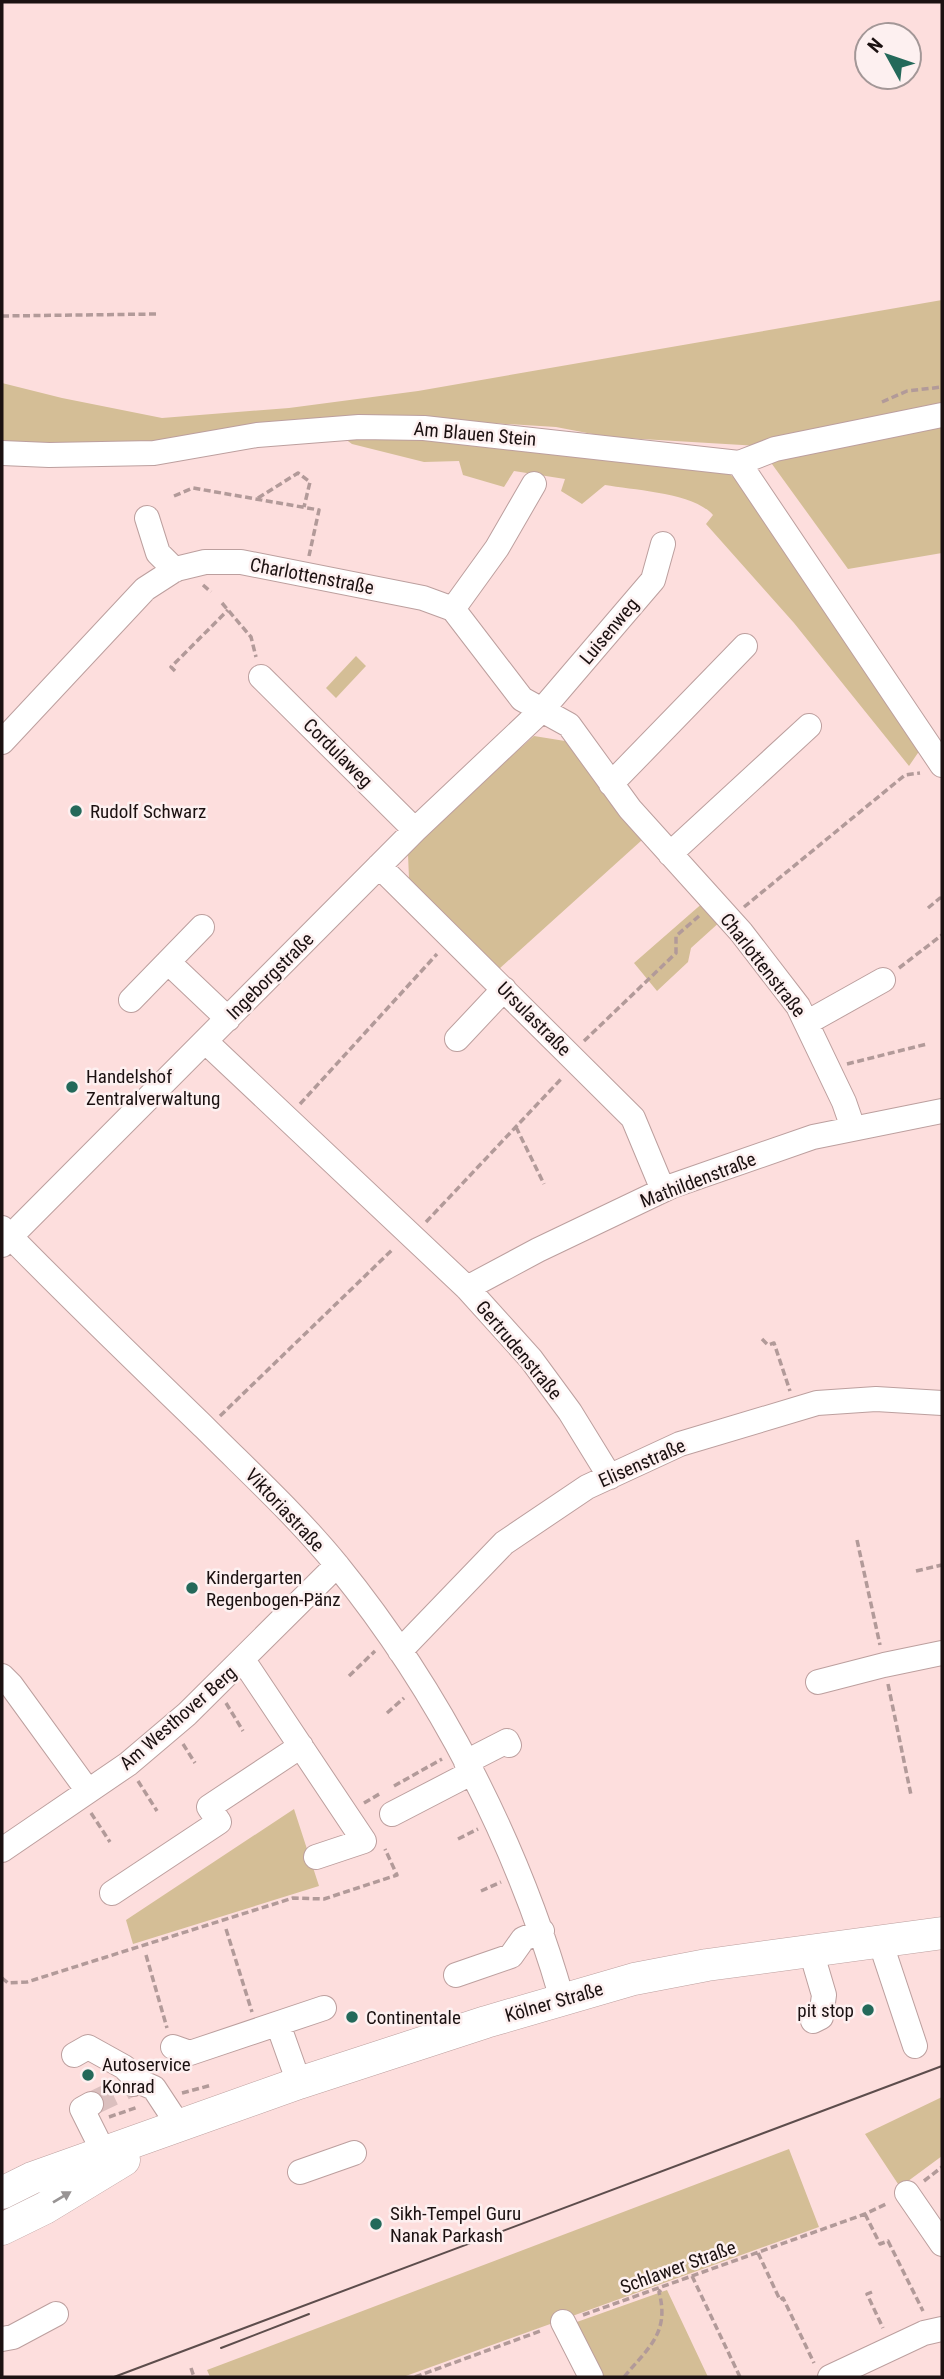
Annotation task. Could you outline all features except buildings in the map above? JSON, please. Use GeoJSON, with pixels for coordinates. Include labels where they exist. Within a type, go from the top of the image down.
{"type":"FeatureCollection","features":[{"type":"Feature","properties":{"kind":"main road","name":"Kölner Straße"},"geometry":{"type":"LineString","coordinates":[[2,2193],[32,2178],[107,2160],[179,2126],[299,2083],[562,1999],[634,1979],[707,1965],[942,1933]]}},
{"type":"Feature","properties":{"kind":"main road","name":"Kölner Straße"},"geometry":{"type":"LineString","coordinates":[[2,2229],[44,2208],[107,2160]]}},
{"type":"Feature","properties":{"kind":"street","name":"Am Blauen Stein"},"geometry":{"type":"LineString","coordinates":[[2,453],[154,453],[257,435],[359,427],[424,428],[739,463],[775,449],[942,415]]}},
{"type":"Feature","properties":{"kind":"street"},"geometry":{"type":"LineString","coordinates":[[739,463],[932,759]]}},
{"type":"Feature","properties":{"kind":"street"},"geometry":{"type":"LineString","coordinates":[[453,609],[497,548],[534,484]]}},
{"type":"Feature","properties":{"kind":"street"},"geometry":{"type":"LineString","coordinates":[[147,518],[158,553],[175,570]]}},
{"type":"Feature","properties":{"kind":"street","name":"Luisenweg"},"geometry":{"type":"LineString","coordinates":[[541,711],[653,580],[663,544]]}},
{"type":"Feature","properties":{"kind":"street","name":"Charlottenstraße"},"geometry":{"type":"LineString","coordinates":[[2,742],[145,589],[175,570],[205,562],[241,562],[423,598],[453,609],[522,699],[569,725],[611,784],[722,911],[798,1006],[829,1068],[853,1128]]}},
{"type":"Feature","properties":{"kind":"street"},"geometry":{"type":"LineString","coordinates":[[611,784],[745,646]]}},
{"type":"Feature","properties":{"kind":"street","name":"Cordulaweg"},"geometry":{"type":"LineString","coordinates":[[261,677],[415,830]]}},
{"type":"Feature","properties":{"kind":"street","name":"Ingeborgstraße"},"geometry":{"type":"LineString","coordinates":[[5,1237],[206,1042],[415,830],[541,711]]}},
{"type":"Feature","properties":{"kind":"street"},"geometry":{"type":"LineString","coordinates":[[670,854],[809,726]]}},
{"type":"Feature","properties":{"kind":"street","name":"Ursulastraße"},"geometry":{"type":"LineString","coordinates":[[379,866],[633,1118],[663,1190]]}},
{"type":"Feature","properties":{"kind":"street"},"geometry":{"type":"LineString","coordinates":[[131,1000],[202,927]]}},
{"type":"Feature","properties":{"kind":"street"},"geometry":{"type":"LineString","coordinates":[[168,962],[229,1019]]}},
{"type":"Feature","properties":{"kind":"street"},"geometry":{"type":"LineString","coordinates":[[808,1022],[883,980]]}},
{"type":"Feature","properties":{"kind":"street"},"geometry":{"type":"LineString","coordinates":[[457,1039],[505,989]]}},
{"type":"Feature","properties":{"kind":"street","name":"Gertrudenstraße"},"geometry":{"type":"LineString","coordinates":[[206,1042],[467,1288],[531,1359],[570,1412],[610,1476]]}},
{"type":"Feature","properties":{"kind":"street","name":"Mathildenstraße"},"geometry":{"type":"LineString","coordinates":[[467,1288],[538,1250],[663,1190],[813,1137],[942,1111]]}},
{"type":"Feature","properties":{"kind":"street","name":"Viktoriastraße"},"geometry":{"type":"LineString","coordinates":[[5,1237],[284,1505],[337,1565],[395,1644],[466,1761],[495,1820],[542,1931],[562,1999]]}},
{"type":"Feature","properties":{"kind":"street","name":"Elisenstraße"},"geometry":{"type":"LineString","coordinates":[[395,1644],[504,1543],[587,1487],[680,1444],[817,1403],[876,1399],[942,1403]]}},
{"type":"Feature","properties":{"kind":"street","name":"Am Westhover Berg"},"geometry":{"type":"LineString","coordinates":[[2,1850],[128,1764],[187,1714],[337,1565]]}},
{"type":"Feature","properties":{"kind":"street"},"geometry":{"type":"LineString","coordinates":[[818,1682],[942,1653]]}},
{"type":"Feature","properties":{"kind":"street"},"geometry":{"type":"LineString","coordinates":[[243,1660],[363,1841],[316,1857]]}},
{"type":"Feature","properties":{"kind":"street"},"geometry":{"type":"LineString","coordinates":[[2,1676],[11,1685],[85,1794]]}},
{"type":"Feature","properties":{"kind":"street"},"geometry":{"type":"LineString","coordinates":[[392,1814],[466,1761],[507,1741],[509,1745]]}},
{"type":"Feature","properties":{"kind":"street"},"geometry":{"type":"LineString","coordinates":[[112,1894],[219,1822],[209,1807],[300,1746]]}},
{"type":"Feature","properties":{"kind":"street"},"geometry":{"type":"LineString","coordinates":[[456,1975],[511,1956],[523,1939],[542,1931]]}},
{"type":"Feature","properties":{"kind":"street"},"geometry":{"type":"LineString","coordinates":[[880,1941],[915,2046]]}},
{"type":"Feature","properties":{"kind":"street"},"geometry":{"type":"LineString","coordinates":[[811,1951],[824,1995],[821,2017],[813,2021]]}},
{"type":"Feature","properties":{"kind":"street"},"geometry":{"type":"LineString","coordinates":[[173,2047],[190,2053],[324,2008]]}},
{"type":"Feature","properties":{"kind":"street"},"geometry":{"type":"LineString","coordinates":[[268,2027],[299,2083]]}},
{"type":"Feature","properties":{"kind":"street"},"geometry":{"type":"LineString","coordinates":[[74,2055],[88,2047],[124,2067],[135,2082],[154,2088],[179,2126]]}},
{"type":"Feature","properties":{"kind":"street"},"geometry":{"type":"LineString","coordinates":[[92,2104],[82,2109],[107,2160]]}},
{"type":"Feature","properties":{"kind":"street"},"geometry":{"type":"LineString","coordinates":[[299,2172],[354,2153]]}},
{"type":"Feature","properties":{"kind":"street"},"geometry":{"type":"LineString","coordinates":[[906,2193],[942,2244]]}},
{"type":"Feature","properties":{"kind":"street"},"geometry":{"type":"LineString","coordinates":[[2,2339],[13,2337],[56,2314]]}},
{"type":"Feature","properties":{"kind":"street"},"geometry":{"type":"LineString","coordinates":[[563,2322],[591,2377]]}},
{"type":"Feature","properties":{"kind":"street"},"geometry":{"type":"LineString","coordinates":[[823,2372],[938,2330]]}},
{"type":"Feature","properties":{"kind":"path"},"geometry":{"type":"LineString","coordinates":[[2,316],[156,314]]}},
{"type":"Feature","properties":{"kind":"path"},"geometry":{"type":"LineString","coordinates":[[882,402],[907,391],[942,387]]}},
{"type":"Feature","properties":{"kind":"path"},"geometry":{"type":"LineString","coordinates":[[256,499],[298,473],[310,482],[304,507]]}},
{"type":"Feature","properties":{"kind":"path"},"geometry":{"type":"LineString","coordinates":[[174,496],[193,488],[319,510],[305,575]]}},
{"type":"Feature","properties":{"kind":"path"},"geometry":{"type":"LineString","coordinates":[[222,603],[251,637],[261,677]]}},
{"type":"Feature","properties":{"kind":"path"},"geometry":{"type":"LineString","coordinates":[[176,671],[171,667],[228,610]]}},
{"type":"Feature","properties":{"kind":"path"},"geometry":{"type":"LineString","coordinates":[[205,1429],[411,1235],[516,1127],[573,1058],[676,953],[676,936],[722,911],[905,775],[921,773],[932,759]]}},
{"type":"Feature","properties":{"kind":"path"},"geometry":{"type":"LineString","coordinates":[[928,908],[940,898],[942,902]]}},
{"type":"Feature","properties":{"kind":"path"},"geometry":{"type":"LineString","coordinates":[[883,980],[942,935]]}},
{"type":"Feature","properties":{"kind":"path"},"geometry":{"type":"LineString","coordinates":[[287,1118],[453,937]]}},
{"type":"Feature","properties":{"kind":"path"},"geometry":{"type":"LineString","coordinates":[[829,1068],[927,1044]]}},
{"type":"Feature","properties":{"kind":"path"},"geometry":{"type":"LineString","coordinates":[[516,1127],[544,1184]]}},
{"type":"Feature","properties":{"kind":"path"},"geometry":{"type":"LineString","coordinates":[[762,1339],[768,1345],[774,1343],[797,1409]]}},
{"type":"Feature","properties":{"kind":"path"},"geometry":{"type":"LineString","coordinates":[[916,1571],[942,1564]]}},
{"type":"Feature","properties":{"kind":"path"},"geometry":{"type":"LineString","coordinates":[[349,1676],[395,1644]]}},
{"type":"Feature","properties":{"kind":"path"},"geometry":{"type":"LineString","coordinates":[[215,1687],[243,1731]]}},
{"type":"Feature","properties":{"kind":"path"},"geometry":{"type":"LineString","coordinates":[[364,1803],[466,1761]]}},
{"type":"Feature","properties":{"kind":"path"},"geometry":{"type":"LineString","coordinates":[[128,1764],[157,1811]]}},
{"type":"Feature","properties":{"kind":"path"},"geometry":{"type":"LineString","coordinates":[[85,1794],[110,1842]]}},
{"type":"Feature","properties":{"kind":"path"},"geometry":{"type":"LineString","coordinates":[[2,1978],[8,1983],[27,1982],[293,1898],[324,1899],[397,1875],[380,1839]]}},
{"type":"Feature","properties":{"kind":"path"},"geometry":{"type":"LineString","coordinates":[[226,1929],[268,2027]]}},
{"type":"Feature","properties":{"kind":"path"},"geometry":{"type":"LineString","coordinates":[[146,1955],[173,2047]]}},
{"type":"Feature","properties":{"kind":"path","name":"Schlawer Straße"},"geometry":{"type":"LineString","coordinates":[[415,2377],[865,2214],[906,2193],[942,2167]]}},
{"type":"Feature","properties":{"kind":"path"},"geometry":{"type":"LineString","coordinates":[[865,2214],[880,2244],[888,2241],[938,2330]]}},
{"type":"Feature","properties":{"kind":"path"},"geometry":{"type":"LineString","coordinates":[[758,2253],[780,2300],[783,2298],[823,2372]]}},
{"type":"Feature","properties":{"kind":"path"},"geometry":{"type":"LineString","coordinates":[[692,2276],[740,2377]]}},
{"type":"Feature","properties":{"kind":"path"},"geometry":{"type":"LineString","coordinates":[[624,2377],[659,2334],[664,2312],[659,2292],[662,2288]]}},
{"type":"Feature","properties":{"kind":"path"},"geometry":{"type":"LineString","coordinates":[[873,2291],[867,2294],[893,2348]]}},
{"type":"Feature","properties":{"kind":"path"},"geometry":{"type":"LineString","coordinates":[[191,2368],[194,2377]]}},
{"type":"Feature","properties":{"kind":"shaded area"},"geometry":{"type":"Polygon","coordinates":[[[942,300],[942,553],[848,569],[759,446],[608,437],[556,427],[426,419],[155,448],[2,444],[2,383],[162,418],[289,408],[418,391],[942,300]]]}},
{"type":"Feature","properties":{"kind":"shaded area"},"geometry":{"type":"Polygon","coordinates":[[[337,433],[416,435],[726,471],[743,485],[922,747],[909,766],[794,623],[706,524],[713,515],[704,508],[678,497],[605,485],[582,504],[561,491],[565,479],[514,471],[504,487],[463,475],[459,461],[424,462],[352,444],[337,433]]]}},
{"type":"Feature","properties":{"kind":"shaded area"},"geometry":{"type":"Polygon","coordinates":[[[356,656],[366,666],[336,698],[326,688],[356,656]]]}},
{"type":"Feature","properties":{"kind":"shaded area"},"geometry":{"type":"Polygon","coordinates":[[[534,736],[565,741],[642,840],[499,969],[409,879],[408,854],[455,805],[534,736]]]}},
{"type":"Feature","properties":{"kind":"shaded area"},"geometry":{"type":"Polygon","coordinates":[[[705,901],[722,920],[691,948],[688,962],[657,991],[634,963],[705,901]]]}},
{"type":"Feature","properties":{"kind":"shaded area"},"geometry":{"type":"Polygon","coordinates":[[[294,1809],[319,1886],[133,1944],[126,1920],[294,1809]]]}},
{"type":"Feature","properties":{"kind":"shaded area"},"geometry":{"type":"Polygon","coordinates":[[[942,2097],[942,2156],[900,2187],[865,2134],[942,2097]]]}},
{"type":"Feature","properties":{"kind":"shaded area"},"geometry":{"type":"Polygon","coordinates":[[[789,2149],[819,2227],[403,2377],[210,2377],[207,2370],[789,2149]]]}},
{"type":"Feature","properties":{"kind":"shaded area"},"geometry":{"type":"Polygon","coordinates":[[[667,2290],[708,2377],[596,2377],[574,2323],[667,2290]]]}},
{"type":"Feature","properties":{"kind":"tunnel"},"geometry":{"type":"LineString","coordinates":[[91,2104],[133,2084]]}},
{"type":"Feature","properties":{"kind":"tram line"},"geometry":{"type":"LineString","coordinates":[[114,2377],[942,2066]]}},
{"type":"Feature","properties":{"kind":"tram line"},"geometry":{"type":"LineString","coordinates":[[221,2348],[309,2314]]}},
{"type":"Feature","properties":{"kind":"place","name":"Rudolf Schwarz"},"geometry":{"type":"Point","coordinates":[76,811]}},
{"type":"Feature","properties":{"kind":"place","name":"Handelshof Zentralverwaltung"},"geometry":{"type":"Point","coordinates":[72,1087]}},
{"type":"Feature","properties":{"kind":"place","name":"Kindergarten Regenbogen-Pänz"},"geometry":{"type":"Point","coordinates":[192,1588]}},
{"type":"Feature","properties":{"kind":"place","name":"pit stop"},"geometry":{"type":"Point","coordinates":[868,2010]}},
{"type":"Feature","properties":{"kind":"place","name":"Continentale"},"geometry":{"type":"Point","coordinates":[352,2017]}},
{"type":"Feature","properties":{"kind":"place","name":"Autoservice Konrad"},"geometry":{"type":"Point","coordinates":[88,2075]}},
{"type":"Feature","properties":{"kind":"place","name":"Sikh-Tempel Guru Nanak Parkash"},"geometry":{"type":"Point","coordinates":[376,2224]}}]}
